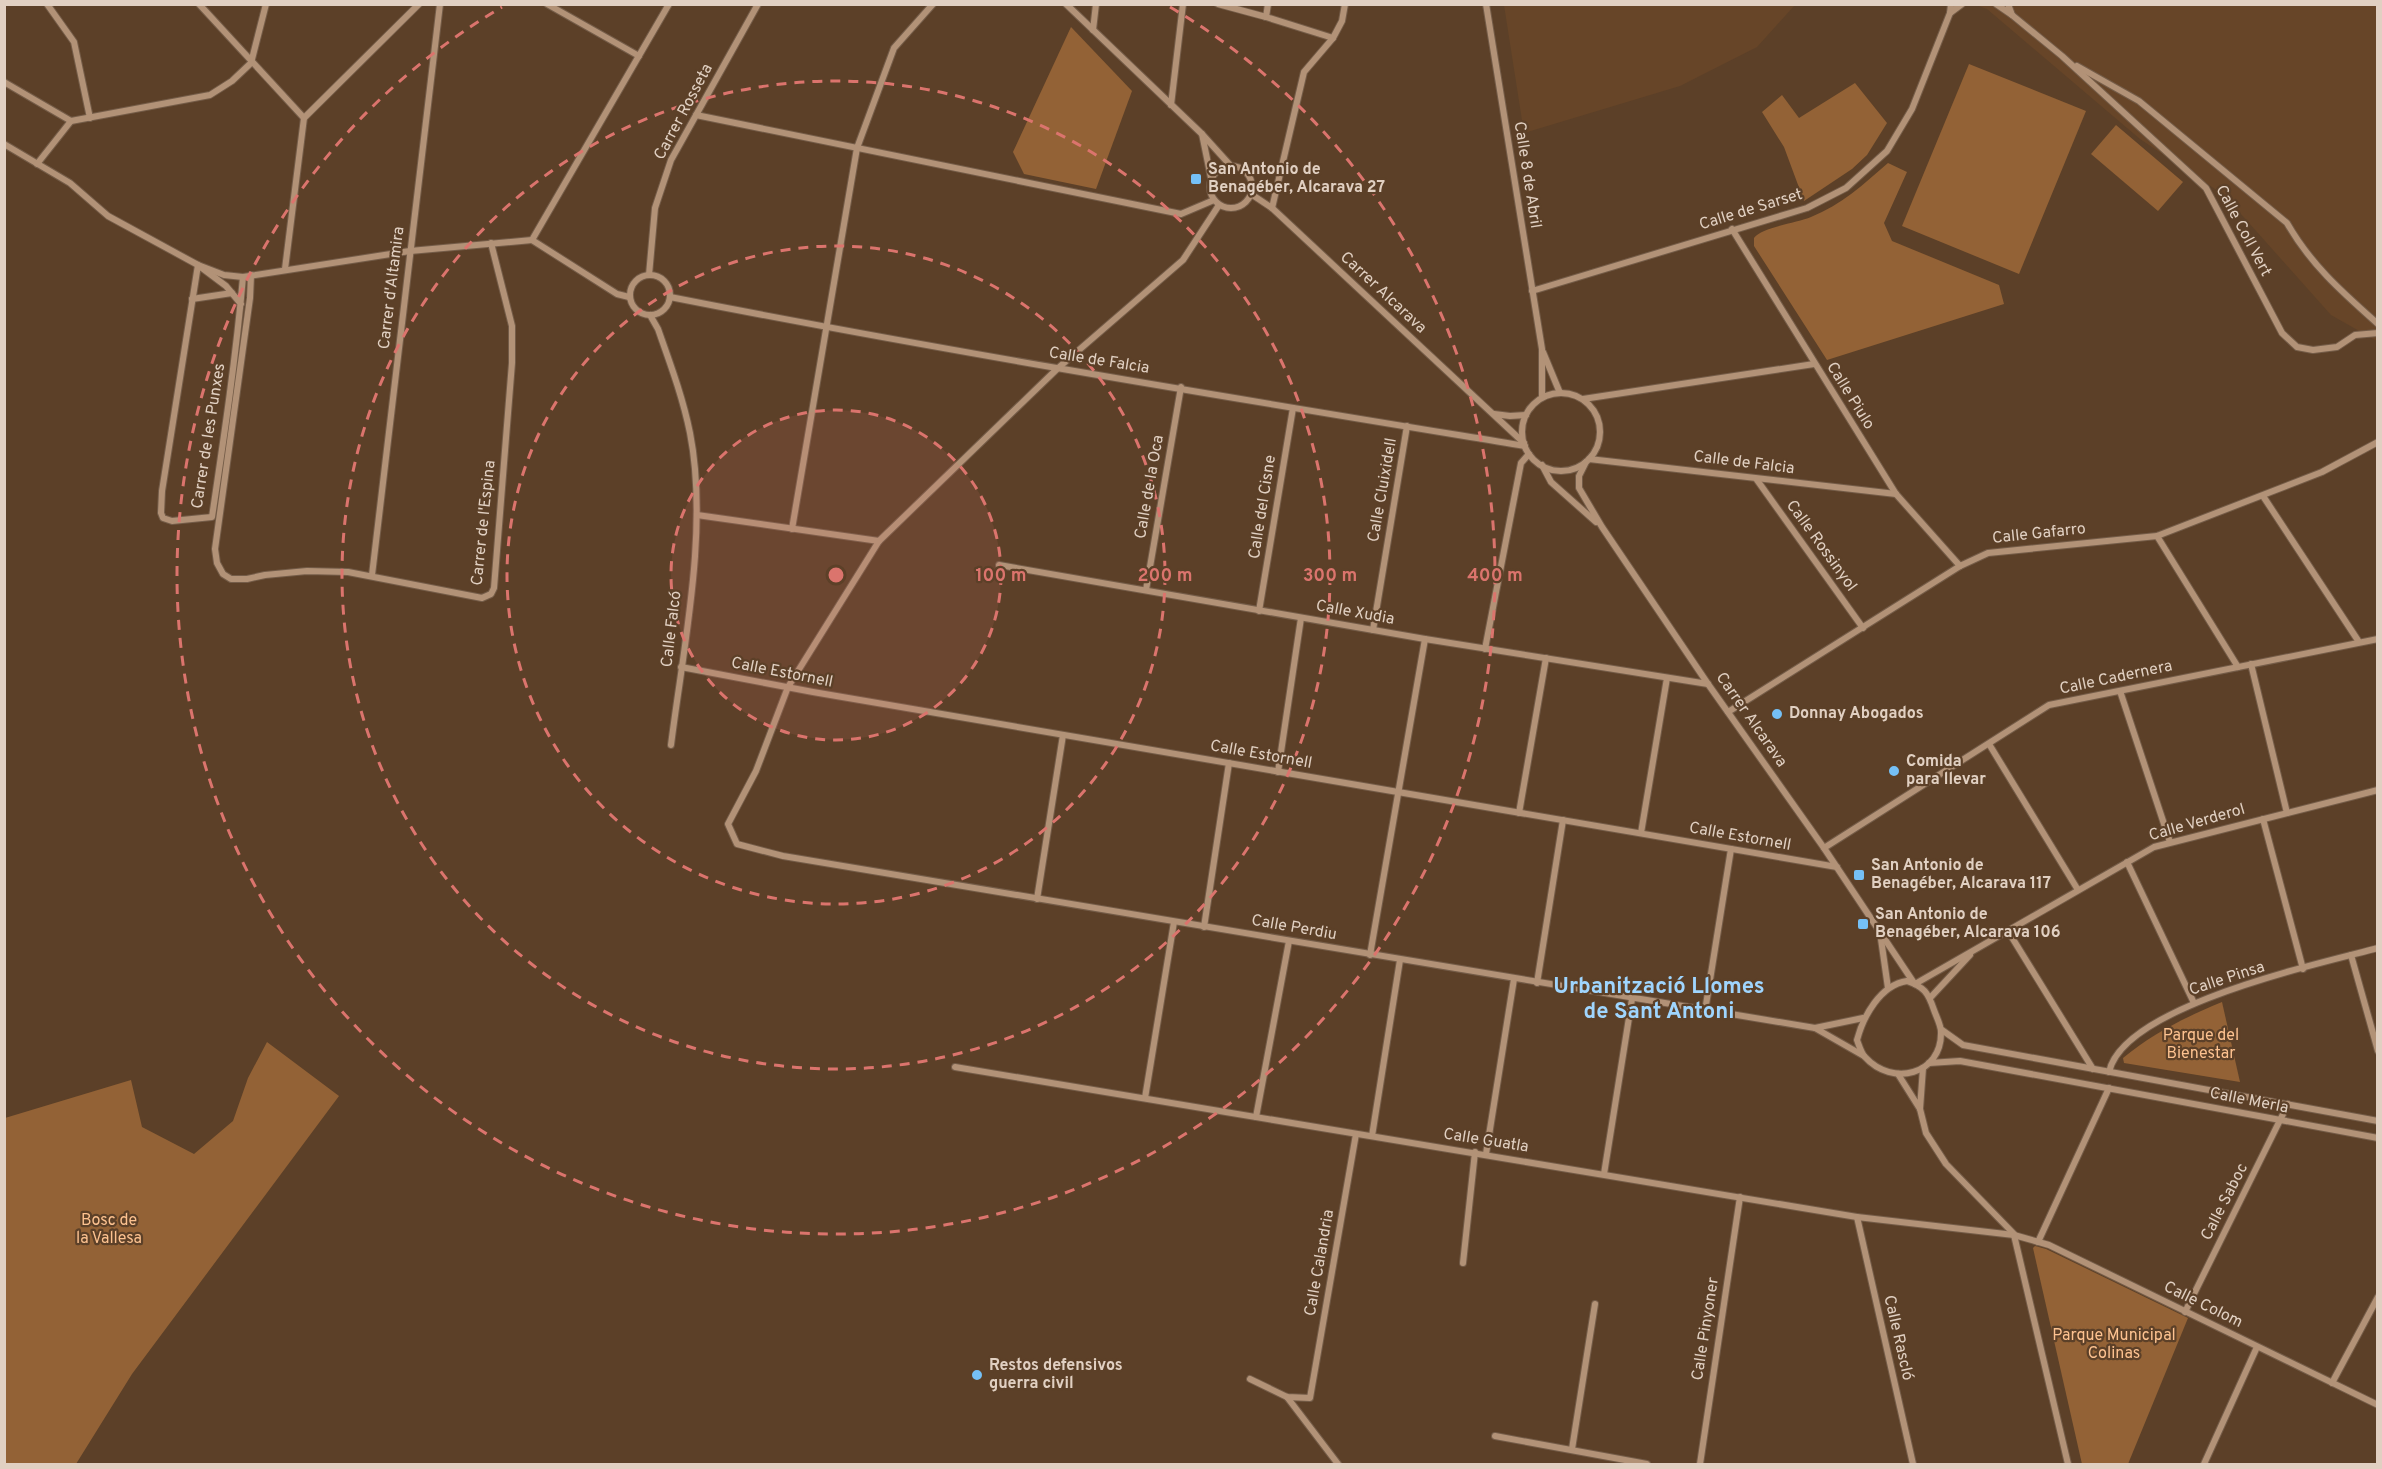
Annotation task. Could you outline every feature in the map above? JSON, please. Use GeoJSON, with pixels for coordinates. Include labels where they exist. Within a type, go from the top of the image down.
{"type":"FeatureCollection","features":[{"type":"Feature","properties":{"kind":"street"},"geometry":{"type":"LineString","coordinates":[[47,4],[74,42],[90,118]]}},
{"type":"Feature","properties":{"kind":"street"},"geometry":{"type":"LineString","coordinates":[[199,4],[304,118]]}},
{"type":"Feature","properties":{"kind":"street"},"geometry":{"type":"LineString","coordinates":[[4,82],[70,121],[210,95],[232,81],[251,63],[266,4]]}},
{"type":"Feature","properties":{"kind":"street"},"geometry":{"type":"LineString","coordinates":[[285,269],[304,118],[420,4]]}},
{"type":"Feature","properties":{"kind":"street","name":"Carrer d'Altamira"},"geometry":{"type":"LineString","coordinates":[[372,575],[441,4]]}},
{"type":"Feature","properties":{"kind":"street"},"geometry":{"type":"LineString","coordinates":[[547,4],[639,56]]}},
{"type":"Feature","properties":{"kind":"street"},"geometry":{"type":"LineString","coordinates":[[532,240],[669,4]]}},
{"type":"Feature","properties":{"kind":"street","name":"Carrer Rosseta"},"geometry":{"type":"LineString","coordinates":[[649,275],[655,208],[671,160],[758,4]]}},
{"type":"Feature","properties":{"kind":"street"},"geometry":{"type":"LineString","coordinates":[[792,529],[856,148],[894,48],[933,4]]}},
{"type":"Feature","properties":{"kind":"street"},"geometry":{"type":"LineString","coordinates":[[1066,4],[1202,134],[1230,165],[1246,172],[1252,183],[1251,194],[1243,204],[1226,208],[1217,203],[1209,187],[1211,178],[1202,134]]}},
{"type":"Feature","properties":{"kind":"street"},"geometry":{"type":"LineString","coordinates":[[1093,30],[1096,4]]}},
{"type":"Feature","properties":{"kind":"street"},"geometry":{"type":"LineString","coordinates":[[1171,105],[1183,4]]}},
{"type":"Feature","properties":{"kind":"street"},"geometry":{"type":"LineString","coordinates":[[1218,4],[1266,16],[1333,38]]}},
{"type":"Feature","properties":{"kind":"street"},"geometry":{"type":"LineString","coordinates":[[1266,16],[1268,4]]}},
{"type":"Feature","properties":{"kind":"street"},"geometry":{"type":"LineString","coordinates":[[1272,208],[1305,72],[1333,38],[1342,21],[1345,4]]}},
{"type":"Feature","properties":{"kind":"street","name":"Calle 8 de Abril"},"geometry":{"type":"LineString","coordinates":[[1486,4],[1542,349],[1542,398]]}},
{"type":"Feature","properties":{"kind":"street","name":"Calle de Sarset"},"geometry":{"type":"LineString","coordinates":[[1532,291],[1807,208],[1846,188],[1887,151],[1912,109],[1950,13],[1951,4]]}},
{"type":"Feature","properties":{"kind":"street"},"geometry":{"type":"LineString","coordinates":[[1950,13],[1962,4]]}},
{"type":"Feature","properties":{"kind":"street","name":"Calle Coll Vert"},"geometry":{"type":"LineString","coordinates":[[1996,4],[2062,56],[2206,188],[2282,333],[2297,347],[2313,350],[2337,347],[2355,335],[2378,333]]}},
{"type":"Feature","properties":{"kind":"street"},"geometry":{"type":"LineString","coordinates":[[2008,4],[2012,15]]}},
{"type":"Feature","properties":{"kind":"street","name":"Calle Coll Vert"},"geometry":{"type":"LineString","coordinates":[[2062,56],[2095,78],[2139,101],[2288,223],[2301,247],[2325,276],[2378,324]]}},
{"type":"Feature","properties":{"kind":"street"},"geometry":{"type":"LineString","coordinates":[[696,115],[1181,214],[1217,203]]}},
{"type":"Feature","properties":{"kind":"street"},"geometry":{"type":"LineString","coordinates":[[37,164],[70,121]]}},
{"type":"Feature","properties":{"kind":"street"},"geometry":{"type":"LineString","coordinates":[[4,144],[70,183],[108,216],[198,265],[224,275],[243,277],[410,251],[532,240],[617,294],[629,297],[638,311],[650,315],[661,312],[670,297],[665,281],[649,275],[638,278],[629,297]]}},
{"type":"Feature","properties":{"kind":"street"},"geometry":{"type":"LineString","coordinates":[[1211,178],[1217,170],[1230,165]]}},
{"type":"Feature","properties":{"kind":"street","name":"Carrer Alcarava"},"geometry":{"type":"LineString","coordinates":[[1251,194],[1272,208],[1524,444]]}},
{"type":"Feature","properties":{"kind":"street","name":"Calle Perdiu"},"geometry":{"type":"LineString","coordinates":[[1217,203],[1183,260],[1057,369],[879,541],[788,687],[756,771],[728,824],[737,844],[768,853],[1037,899],[1815,1028],[1863,1018]]}},
{"type":"Feature","properties":{"kind":"street","name":"Calle Piulo"},"geometry":{"type":"LineString","coordinates":[[1732,229],[1896,494],[1960,566]]}},
{"type":"Feature","properties":{"kind":"street","name":"Carrer de l'Espina"},"geometry":{"type":"LineString","coordinates":[[251,275],[249,309],[215,549],[217,563],[223,574],[231,579],[307,571],[372,575],[471,598],[482,598],[491,594],[494,588],[512,363],[512,326],[491,243]]}},
{"type":"Feature","properties":{"kind":"street"},"geometry":{"type":"LineString","coordinates":[[198,265],[226,286],[241,304]]}},
{"type":"Feature","properties":{"kind":"street","name":"Carrer de les Punxes"},"geometry":{"type":"LineString","coordinates":[[198,265],[162,491],[161,513],[163,518],[172,521],[212,517],[228,413],[243,277]]}},
{"type":"Feature","properties":{"kind":"street"},"geometry":{"type":"LineString","coordinates":[[192,298],[232,293]]}},
{"type":"Feature","properties":{"kind":"street","name":"Calle de Falcia"},"geometry":{"type":"LineString","coordinates":[[670,297],[825,328],[1057,369],[1181,387],[1293,408],[1524,444]]}},
{"type":"Feature","properties":{"kind":"street"},"geometry":{"type":"LineString","coordinates":[[650,315],[666,350],[690,434],[697,515],[879,541]]}},
{"type":"Feature","properties":{"kind":"street","name":"Calle 8 de Abril"},"geometry":{"type":"LineString","coordinates":[[1542,349],[1560,393]]}},
{"type":"Feature","properties":{"kind":"street"},"geometry":{"type":"LineString","coordinates":[[1583,399],[1814,364]]}},
{"type":"Feature","properties":{"kind":"street","name":"Calle de la Oca"},"geometry":{"type":"LineString","coordinates":[[1146,590],[1181,387]]}},
{"type":"Feature","properties":{"kind":"street"},"geometry":{"type":"LineString","coordinates":[[1560,393],[1572,394],[1583,399],[1598,419],[1600,432],[1598,444],[1587,460],[1575,468],[1564,470],[1541,465],[1529,454],[1522,434],[1526,415],[1533,405],[1542,398],[1560,393]]}},
{"type":"Feature","properties":{"kind":"street","name":"Calle del Cisne"},"geometry":{"type":"LineString","coordinates":[[1259,611],[1293,408]]}},
{"type":"Feature","properties":{"kind":"street"},"geometry":{"type":"LineString","coordinates":[[1494,414],[1526,415]]}},
{"type":"Feature","properties":{"kind":"street","name":"Calle Cluixidell"},"geometry":{"type":"LineString","coordinates":[[1373,630],[1407,426]]}},
{"type":"Feature","properties":{"kind":"street","name":"Calle Gafarro"},"geometry":{"type":"LineString","coordinates":[[1728,712],[1960,566],[1988,553],[2157,536],[2322,472],[2378,442]]}},
{"type":"Feature","properties":{"kind":"street"},"geometry":{"type":"LineString","coordinates":[[1485,649],[1521,463],[1529,454]]}},
{"type":"Feature","properties":{"kind":"street","name":"Carrer Alcarava"},"geometry":{"type":"LineString","coordinates":[[1587,460],[1579,476],[1579,488],[1602,527],[1708,684],[1879,928],[1914,984]]}},
{"type":"Feature","properties":{"kind":"street","name":"Calle de Falcia"},"geometry":{"type":"LineString","coordinates":[[1587,460],[1896,494]]}},
{"type":"Feature","properties":{"kind":"street","name":"Carrer Alcarava"},"geometry":{"type":"LineString","coordinates":[[1541,465],[1551,482],[1602,527]]}},
{"type":"Feature","properties":{"kind":"street","name":"Calle Rossinyol"},"geometry":{"type":"LineString","coordinates":[[1757,480],[1863,628]]}},
{"type":"Feature","properties":{"kind":"street"},"geometry":{"type":"LineString","coordinates":[[2263,496],[2360,642]]}},
{"type":"Feature","properties":{"kind":"street","name":"Calle Falcó"},"geometry":{"type":"LineString","coordinates":[[671,746],[694,568],[697,515]]}},
{"type":"Feature","properties":{"kind":"street"},"geometry":{"type":"LineString","coordinates":[[2157,536],[2238,667]]}},
{"type":"Feature","properties":{"kind":"street","name":"Calle Xudia"},"geometry":{"type":"LineString","coordinates":[[999,565],[1425,639],[1708,684]]}},
{"type":"Feature","properties":{"kind":"street"},"geometry":{"type":"LineString","coordinates":[[1278,772],[1301,618]]}},
{"type":"Feature","properties":{"kind":"street"},"geometry":{"type":"LineString","coordinates":[[1370,955],[1425,639]]}},
{"type":"Feature","properties":{"kind":"street","name":"Calle Cadernera"},"geometry":{"type":"LineString","coordinates":[[1824,848],[2049,705],[2378,639]]}},
{"type":"Feature","properties":{"kind":"street"},"geometry":{"type":"LineString","coordinates":[[1520,813],[1546,658]]}},
{"type":"Feature","properties":{"kind":"street"},"geometry":{"type":"LineString","coordinates":[[2251,664],[2287,813]]}},
{"type":"Feature","properties":{"kind":"street","name":"Calle Estornell"},"geometry":{"type":"LineString","coordinates":[[681,667],[1063,735],[1837,867]]}},
{"type":"Feature","properties":{"kind":"street"},"geometry":{"type":"LineString","coordinates":[[1641,833],[1667,678]]}},
{"type":"Feature","properties":{"kind":"street"},"geometry":{"type":"LineString","coordinates":[[2120,691],[2170,842]]}},
{"type":"Feature","properties":{"kind":"street"},"geometry":{"type":"LineString","coordinates":[[1037,899],[1063,735]]}},
{"type":"Feature","properties":{"kind":"street"},"geometry":{"type":"LineString","coordinates":[[1989,744],[2078,890]]}},
{"type":"Feature","properties":{"kind":"street"},"geometry":{"type":"LineString","coordinates":[[1204,927],[1229,763]]}},
{"type":"Feature","properties":{"kind":"street","name":"Calle Verderol"},"geometry":{"type":"LineString","coordinates":[[1914,984],[2154,847],[2378,790]]}},
{"type":"Feature","properties":{"kind":"street"},"geometry":{"type":"LineString","coordinates":[[2263,819],[2303,969]]}},
{"type":"Feature","properties":{"kind":"street"},"geometry":{"type":"LineString","coordinates":[[1537,983],[1563,820]]}},
{"type":"Feature","properties":{"kind":"street"},"geometry":{"type":"LineString","coordinates":[[1705,1011],[1731,849]]}},
{"type":"Feature","properties":{"kind":"street"},"geometry":{"type":"LineString","coordinates":[[2127,862],[2193,1003]]}},
{"type":"Feature","properties":{"kind":"street"},"geometry":{"type":"LineString","coordinates":[[1145,1098],[1174,922]]}},
{"type":"Feature","properties":{"kind":"street","name":"Carrer Alcarava"},"geometry":{"type":"LineString","coordinates":[[1879,928],[1888,988]]}},
{"type":"Feature","properties":{"kind":"street"},"geometry":{"type":"LineString","coordinates":[[2008,931],[2093,1069]]}},
{"type":"Feature","properties":{"kind":"street"},"geometry":{"type":"LineString","coordinates":[[1256,1117],[1288,941]]}},
{"type":"Feature","properties":{"kind":"street","name":"Calle Pinsa"},"geometry":{"type":"LineString","coordinates":[[2105,1071],[2111,1059],[2136,1035],[2193,1003],[2378,948]]}},
{"type":"Feature","properties":{"kind":"street","name":"Calle Verderol"},"geometry":{"type":"LineString","coordinates":[[1930,998],[1975,950]]}},
{"type":"Feature","properties":{"kind":"street"},"geometry":{"type":"LineString","coordinates":[[2351,955],[2378,1051]]}},
{"type":"Feature","properties":{"kind":"street"},"geometry":{"type":"LineString","coordinates":[[1372,1136],[1400,960]]}},
{"type":"Feature","properties":{"kind":"street"},"geometry":{"type":"LineString","coordinates":[[1486,1154],[1514,979]]}},
{"type":"Feature","properties":{"kind":"street"},"geometry":{"type":"LineString","coordinates":[[1902,982],[1914,984],[1921,986],[1930,998],[1942,1030],[1938,1054],[1923,1068],[1912,1073],[1898,1074],[1882,1070],[1864,1056],[1857,1040],[1863,1018],[1888,988],[1902,982]]}},
{"type":"Feature","properties":{"kind":"street"},"geometry":{"type":"LineString","coordinates":[[1604,1174],[1632,999]]}},
{"type":"Feature","properties":{"kind":"street","name":"Calle Perdiu"},"geometry":{"type":"LineString","coordinates":[[1815,1028],[1864,1056]]}},
{"type":"Feature","properties":{"kind":"street","name":"Calle Merla"},"geometry":{"type":"LineString","coordinates":[[1942,1030],[1963,1045],[2376,1120]]}},
{"type":"Feature","properties":{"kind":"street","name":"Calle Merla"},"geometry":{"type":"LineString","coordinates":[[1929,1063],[1960,1061],[2378,1138]]}},
{"type":"Feature","properties":{"kind":"street","name":"Calle Guatla"},"geometry":{"type":"LineString","coordinates":[[955,1067],[1857,1217],[2014,1235]]}},
{"type":"Feature","properties":{"kind":"street"},"geometry":{"type":"LineString","coordinates":[[1920,1109],[1923,1068]]}},
{"type":"Feature","properties":{"kind":"street"},"geometry":{"type":"LineString","coordinates":[[2098,1086],[2105,1071]]}},
{"type":"Feature","properties":{"kind":"street"},"geometry":{"type":"LineString","coordinates":[[1898,1074],[1920,1109],[1926,1133],[1946,1164],[2014,1235],[2068,1464]]}},
{"type":"Feature","properties":{"kind":"street"},"geometry":{"type":"LineString","coordinates":[[2038,1242],[2120,1074]]}},
{"type":"Feature","properties":{"kind":"street","name":"Calle Saboc"},"geometry":{"type":"LineString","coordinates":[[2185,1312],[2288,1104]]}},
{"type":"Feature","properties":{"kind":"street","name":"Calle Calandria"},"geometry":{"type":"LineString","coordinates":[[1287,1397],[1310,1398],[1356,1134]]}},
{"type":"Feature","properties":{"kind":"street"},"geometry":{"type":"LineString","coordinates":[[1463,1263],[1475,1152]]}},
{"type":"Feature","properties":{"kind":"street","name":"Calle Pinyoner"},"geometry":{"type":"LineString","coordinates":[[1700,1464],[1740,1197]]}},
{"type":"Feature","properties":{"kind":"street","name":"Calle Rascló"},"geometry":{"type":"LineString","coordinates":[[1857,1217],[1913,1464]]}},
{"type":"Feature","properties":{"kind":"street","name":"Calle Colom"},"geometry":{"type":"LineString","coordinates":[[2014,1235],[2038,1242],[2378,1405]]}},
{"type":"Feature","properties":{"kind":"street"},"geometry":{"type":"LineString","coordinates":[[2332,1383],[2378,1297]]}},
{"type":"Feature","properties":{"kind":"street"},"geometry":{"type":"LineString","coordinates":[[1572,1449],[1595,1304]]}},
{"type":"Feature","properties":{"kind":"street"},"geometry":{"type":"LineString","coordinates":[[2204,1464],[2257,1347]]}},
{"type":"Feature","properties":{"kind":"street"},"geometry":{"type":"LineString","coordinates":[[1250,1379],[1287,1397],[1338,1464]]}},
{"type":"Feature","properties":{"kind":"street"},"geometry":{"type":"LineString","coordinates":[[1495,1436],[1647,1464]]}},
{"type":"Feature","properties":{"kind":"shaded area"},"geometry":{"type":"Polygon","coordinates":[[[1504,4],[1795,5],[1757,47],[1680,86],[1524,133],[1504,4]]]}},
{"type":"Feature","properties":{"kind":"shaded area"},"geometry":{"type":"Polygon","coordinates":[[[1976,5],[2377,5],[2377,341],[2331,315],[2224,195],[2140,139],[1987,9],[1976,5]]]}},
{"type":"Feature","properties":{"kind":"green space"},"geometry":{"type":"Polygon","coordinates":[[[1071,27],[1132,91],[1096,189],[1024,174],[1013,152],[1071,27]]]}},
{"type":"Feature","properties":{"kind":"green space"},"geometry":{"type":"Polygon","coordinates":[[[1969,64],[2086,111],[2019,274],[1902,226],[1969,64]]]}},
{"type":"Feature","properties":{"kind":"green space"},"geometry":{"type":"Polygon","coordinates":[[[1855,83],[1887,123],[1867,155],[1852,169],[1804,201],[1784,147],[1762,112],[1782,95],[1799,118],[1855,83]]]}},
{"type":"Feature","properties":{"kind":"green space"},"geometry":{"type":"Polygon","coordinates":[[[2116,125],[2183,182],[2158,211],[2091,154],[2116,125]]]}},
{"type":"Feature","properties":{"kind":"green space"},"geometry":{"type":"Polygon","coordinates":[[[1888,163],[1907,172],[1884,223],[1892,241],[1999,285],[2004,304],[1827,360],[1754,246],[1754,238],[1764,231],[1822,212],[1852,193],[1888,163]]]}},
{"type":"Feature","properties":{"kind":"green space","name":"Parque del Bienestar"},"geometry":{"type":"Polygon","coordinates":[[[2222,1002],[2240,1082],[2124,1063],[2123,1058],[2158,1033],[2222,1002]]]}},
{"type":"Feature","properties":{"kind":"green space","name":"Bosc de la Vallesa"},"geometry":{"type":"Polygon","coordinates":[[[267,1042],[339,1096],[132,1374],[76,1464],[5,1464],[5,1118],[131,1080],[142,1127],[194,1154],[233,1121],[248,1078],[267,1042]]]}},
{"type":"Feature","properties":{"kind":"green space","name":"Parque Municipal Colinas"},"geometry":{"type":"Polygon","coordinates":[[[2035,1246],[2046,1249],[2188,1318],[2128,1464],[2082,1464],[2033,1248],[2035,1246]]]}},
{"type":"Feature","properties":{"kind":"place","name":"San Antonio de Benagéber, Alcarava 27"},"geometry":{"type":"Point","coordinates":[1196,179]}},
{"type":"Feature","properties":{"kind":"place","name":"Donnay Abogados"},"geometry":{"type":"Point","coordinates":[1777,714]}},
{"type":"Feature","properties":{"kind":"place","name":"Comida para llevar"},"geometry":{"type":"Point","coordinates":[1894,771]}},
{"type":"Feature","properties":{"kind":"place","name":"San Antonio de Benagéber, Alcarava 117"},"geometry":{"type":"Point","coordinates":[1859,875]}},
{"type":"Feature","properties":{"kind":"place","name":"San Antonio de Benagéber, Alcarava 106"},"geometry":{"type":"Point","coordinates":[1863,924]}},
{"type":"Feature","properties":{"kind":"place","name":"Restos defensivos guerra civil"},"geometry":{"type":"Point","coordinates":[977,1375]}},
{"type":"Feature","properties":{"kind":"district","name":"Urbanització Llomes de Sant Antoni"},"geometry":{"type":"Point","coordinates":[1659,1000]}}]}
